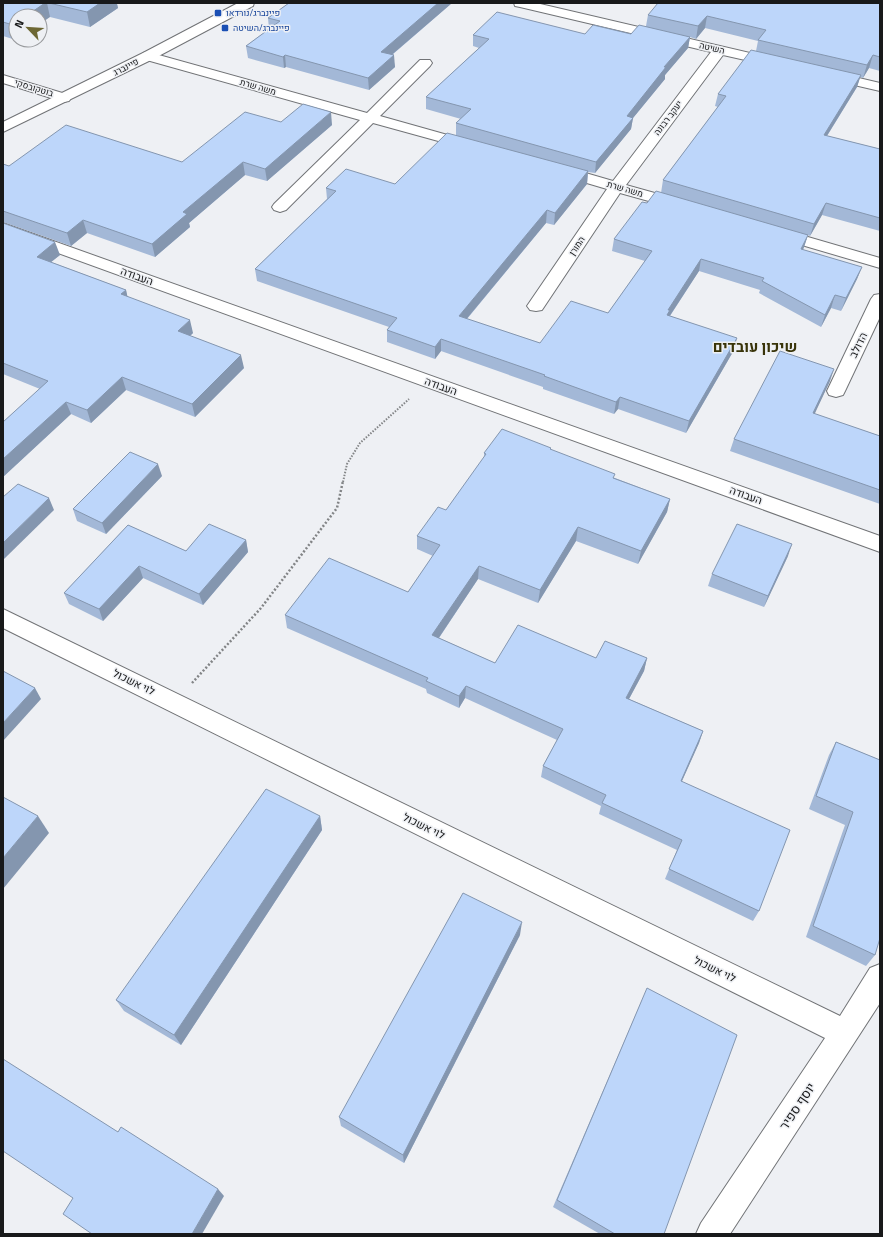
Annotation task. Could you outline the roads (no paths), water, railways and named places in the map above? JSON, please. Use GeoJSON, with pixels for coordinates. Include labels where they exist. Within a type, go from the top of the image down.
{"type":"FeatureCollection","features":[{"type":"Feature","properties":{"kind":"street","name":"פיינברג"},"geometry":{"type":"LineString","coordinates":[[3,128],[148,56],[248,3]]}},
{"type":"Feature","properties":{"kind":"street","name":"השיטה"},"geometry":{"type":"LineString","coordinates":[[520,3],[788,66]]}},
{"type":"Feature","properties":{"kind":"street","name":"יעקב רבונה"},"geometry":{"type":"LineString","coordinates":[[617,186],[719,50]]}},
{"type":"Feature","properties":{"kind":"street","name":"משה שרת"},"geometry":{"type":"LineString","coordinates":[[148,56],[481,149]]}},
{"type":"Feature","properties":{"kind":"street"},"geometry":{"type":"LineString","coordinates":[[280,207],[425,63]]}},
{"type":"Feature","properties":{"kind":"street"},"geometry":{"type":"LineString","coordinates":[[819,73],[880,87]]}},
{"type":"Feature","properties":{"kind":"street","name":"בוטקובסקי"},"geometry":{"type":"LineString","coordinates":[[3,79],[64,98]]}},
{"type":"Feature","properties":{"kind":"street","name":"משה שרת"},"geometry":{"type":"LineString","coordinates":[[542,166],[692,208]]}},
{"type":"Feature","properties":{"kind":"street","name":"המורן"},"geometry":{"type":"LineString","coordinates":[[536,306],[617,186]]}},
{"type":"Feature","properties":{"kind":"street","name":"העבודה"},"geometry":{"type":"LineString","coordinates":[[3,228],[880,544]]}},
{"type":"Feature","properties":{"kind":"street"},"geometry":{"type":"LineString","coordinates":[[760,228],[880,262]]}},
{"type":"Feature","properties":{"kind":"street","name":"הדולב"},"geometry":{"type":"LineString","coordinates":[[836,390],[880,299]]}},
{"type":"Feature","properties":{"kind":"street","name":"לוי אשכול"},"geometry":{"type":"LineString","coordinates":[[3,618],[845,1033]]}},
{"type":"Feature","properties":{"kind":"street","name":"יוסף ספיר"},"geometry":{"type":"LineString","coordinates":[[712,1234],[880,978]]}},
{"type":"Feature","properties":{"kind":"place","name":"פיינברג/נורדאו"},"geometry":{"type":"Point","coordinates":[218,13]}},
{"type":"Feature","properties":{"kind":"place","name":"פיינברג/השיטה"},"geometry":{"type":"Point","coordinates":[225,28]}},
{"type":"Feature","properties":{"kind":"district","name":"שיכון עובדים"},"geometry":{"type":"Point","coordinates":[755,347]}}]}
